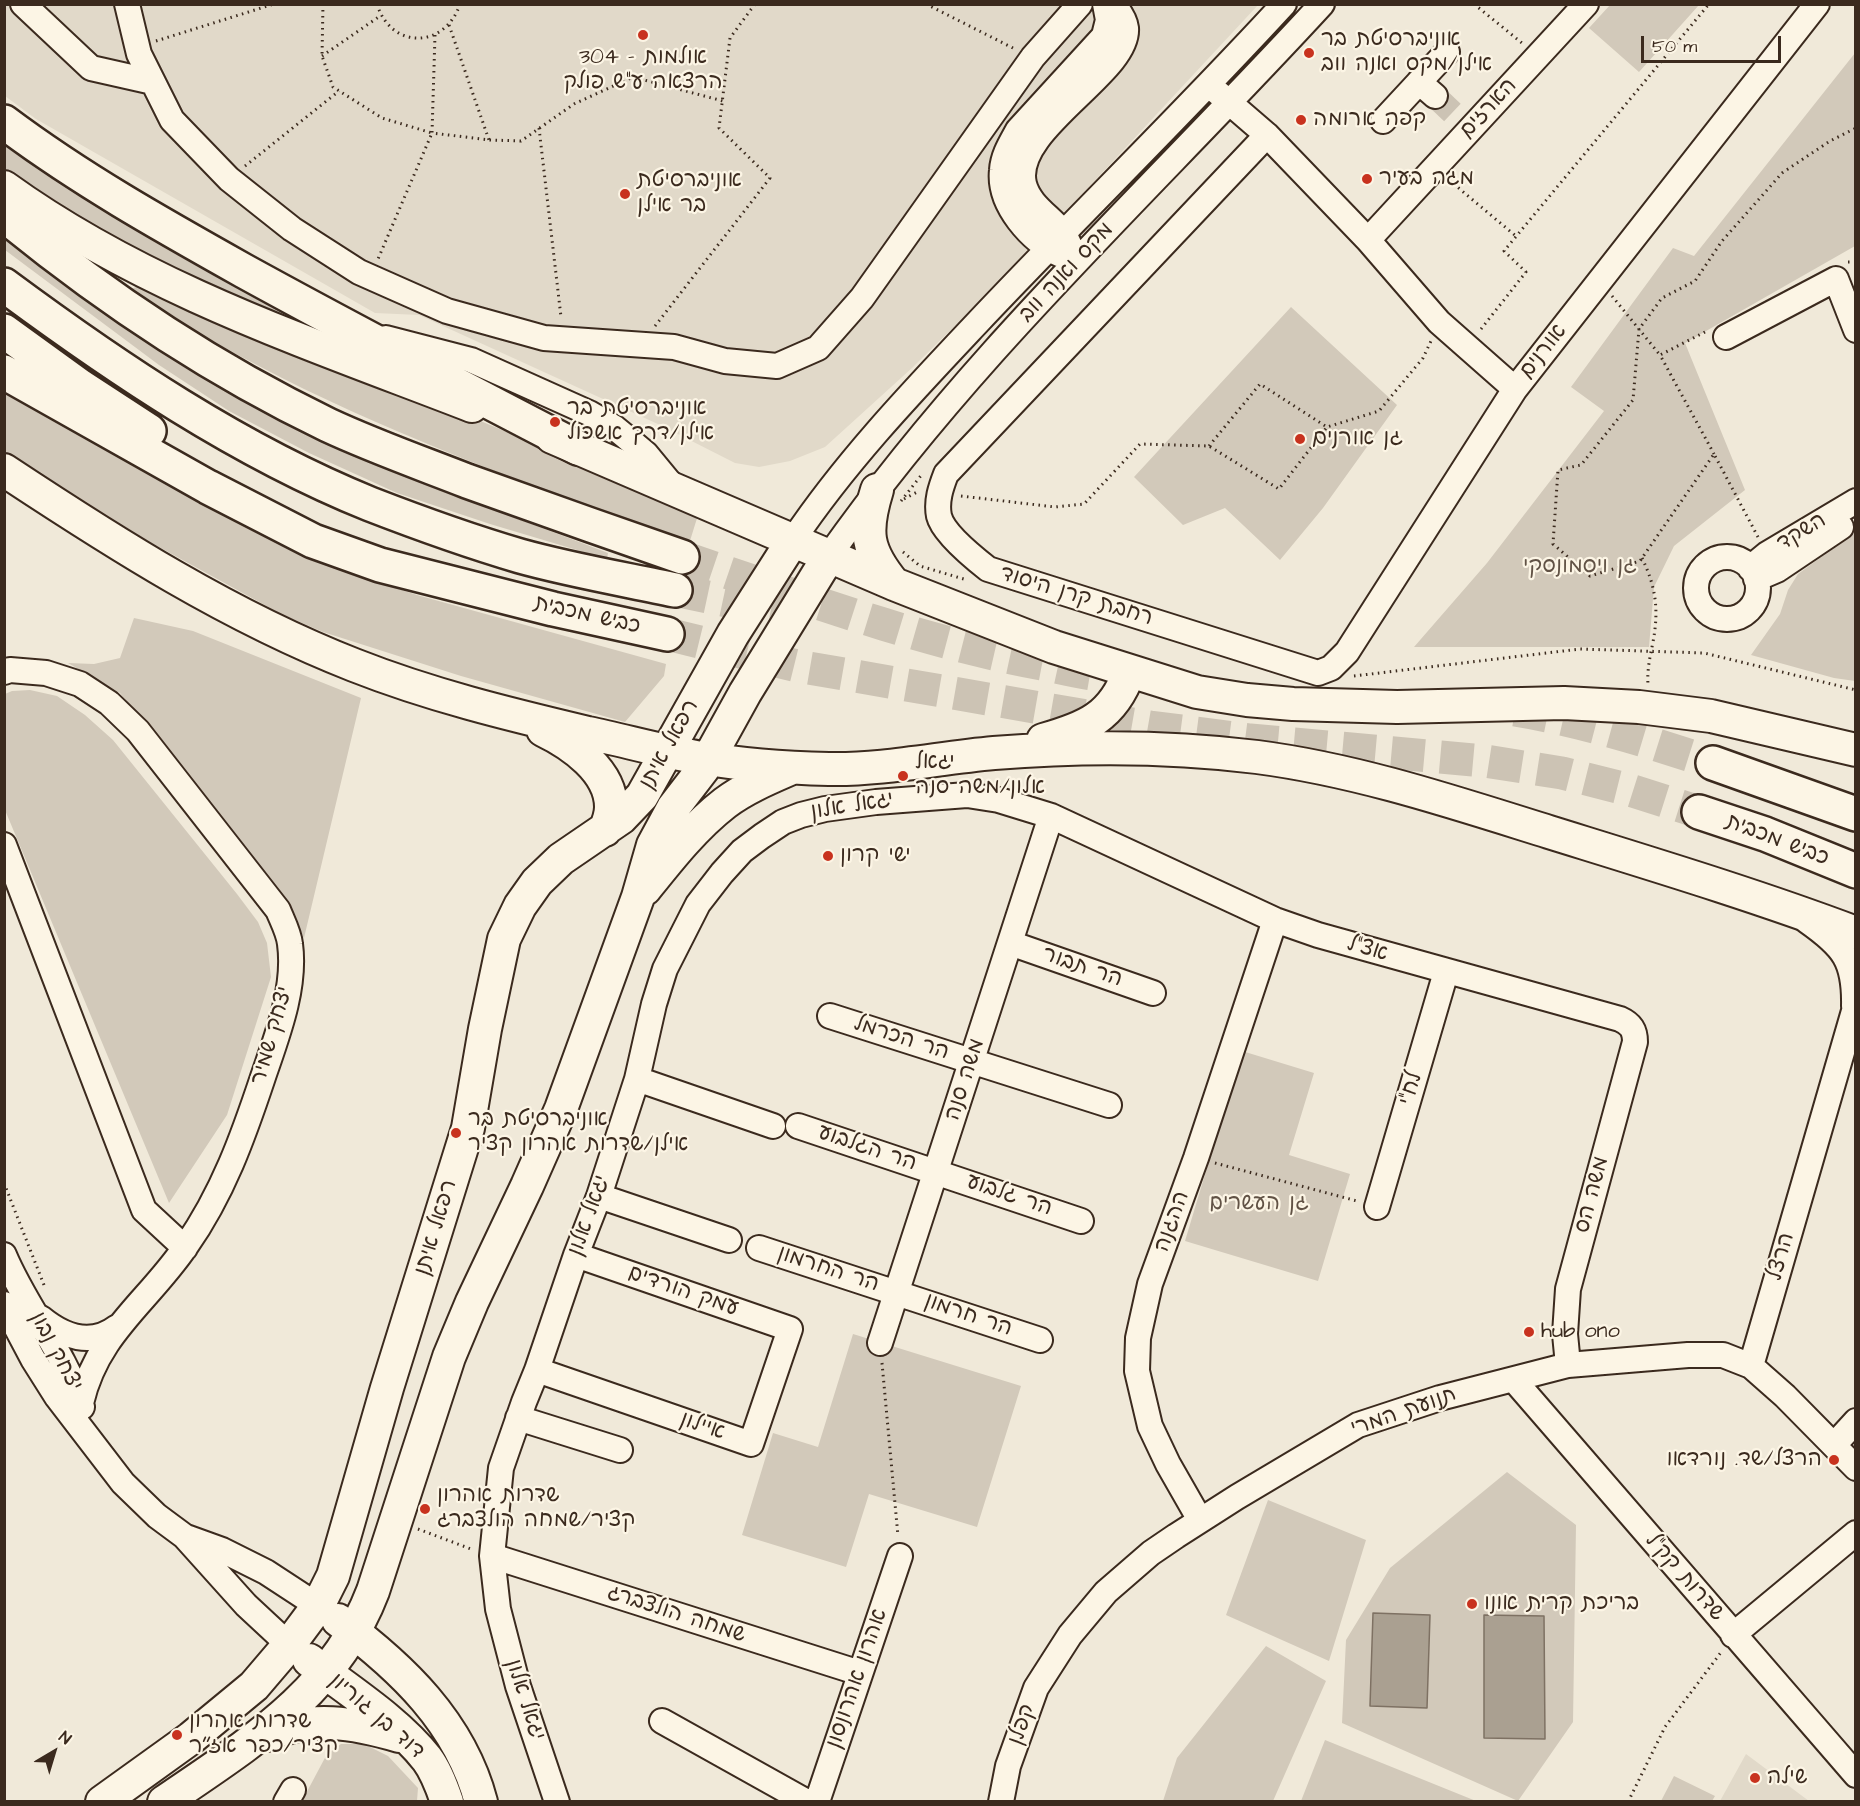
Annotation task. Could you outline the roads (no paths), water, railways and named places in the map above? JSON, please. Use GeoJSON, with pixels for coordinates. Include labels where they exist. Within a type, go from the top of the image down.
{"type":"FeatureCollection","features":[{"type":"Feature","properties":{"kind":"highway"},"geometry":{"type":"LineString","coordinates":[[4,122],[69,168],[171,230],[352,331],[578,448]]}},
{"type":"Feature","properties":{"kind":"highway"},"geometry":{"type":"LineString","coordinates":[[4,215],[67,265],[162,332],[329,425],[428,466],[682,557]]}},
{"type":"Feature","properties":{"kind":"highway"},"geometry":{"type":"LineString","coordinates":[[4,285],[72,334],[175,402],[265,454],[318,481],[410,519],[520,556],[675,590]]}},
{"type":"Feature","properties":{"kind":"highway"},"geometry":{"type":"LineString","coordinates":[[4,332],[80,386],[170,444],[288,509],[384,553],[508,597]]}},
{"type":"Feature","properties":{"kind":"highway"},"geometry":{"type":"LineString","coordinates":[[4,372],[208,487],[313,541],[380,565],[508,597]]}},
{"type":"Feature","properties":{"kind":"highway","name":"כביש מכבית"},"geometry":{"type":"LineString","coordinates":[[508,597],[667,634]]}},
{"type":"Feature","properties":{"kind":"highway"},"geometry":{"type":"LineString","coordinates":[[1713,764],[1856,814]]}},
{"type":"Feature","properties":{"kind":"highway","name":"כביש מכבית"},"geometry":{"type":"LineString","coordinates":[[1699,812],[1765,834],[1856,871]]}},
{"type":"Feature","properties":{"kind":"main road"},"geometry":{"type":"LineString","coordinates":[[4,187],[93,245],[148,274],[242,315],[578,448],[894,584],[1054,647],[1129,672],[1197,692],[1293,704],[1397,707],[1564,703],[1651,708],[1711,716],[1856,750]]}},
{"type":"Feature","properties":{"kind":"main road"},"geometry":{"type":"LineString","coordinates":[[4,470],[151,564],[236,612],[353,665],[406,685],[517,716],[666,752],[793,768],[880,767],[992,753],[1084,748],[1163,749],[1257,757],[1327,768],[1380,781],[1498,816],[1788,908],[1856,933]]}},
{"type":"Feature","properties":{"kind":"main road"},"geometry":{"type":"LineString","coordinates":[[889,495],[870,512],[869,539],[881,568],[894,584]]}},
{"type":"Feature","properties":{"kind":"main road","name":"רפאל איתן"},"geometry":{"type":"LineString","coordinates":[[102,1802],[228,1709],[254,1686],[289,1645],[318,1605],[333,1576],[387,1388],[468,1128],[485,1029],[504,939],[520,906],[537,882],[561,859],[605,830],[642,796],[656,775],[666,752],[733,634],[793,540]]}},
{"type":"Feature","properties":{"kind":"main road","name":"רפאל איתן"},"geometry":{"type":"LineString","coordinates":[[164,1802],[252,1741],[290,1711],[325,1672],[354,1632],[373,1591],[449,1357],[561,1109],[638,897],[647,859],[663,823],[697,777],[829,556]]}},
{"type":"Feature","properties":{"kind":"main road"},"geometry":{"type":"LineString","coordinates":[[992,753],[1071,732],[1092,722],[1110,709],[1129,672]]}},
{"type":"Feature","properties":{"kind":"main road"},"geometry":{"type":"LineString","coordinates":[[696,698],[699,733],[708,759]]}},
{"type":"Feature","properties":{"kind":"main road"},"geometry":{"type":"LineString","coordinates":[[517,716],[572,747],[599,774],[606,786],[611,807],[605,830]]}},
{"type":"Feature","properties":{"kind":"main road"},"geometry":{"type":"LineString","coordinates":[[638,897],[682,844],[725,803],[765,780],[793,768]]}},
{"type":"Feature","properties":{"kind":"main road","name":"יצחק נבון"},"geometry":{"type":"LineString","coordinates":[[318,1605],[354,1632]]}},
{"type":"Feature","properties":{"kind":"main road","name":"דוד בן גוריון"},"geometry":{"type":"LineString","coordinates":[[354,1632],[392,1663],[425,1696],[449,1728],[467,1761],[481,1802]]}},
{"type":"Feature","properties":{"kind":"main road","name":"דוד בן גוריון"},"geometry":{"type":"LineString","coordinates":[[289,1645],[407,1738],[428,1761],[447,1802]]}},
{"type":"Feature","properties":{"kind":"main road"},"geometry":{"type":"LineString","coordinates":[[252,1741],[292,1726],[323,1722],[370,1728],[407,1738]]}},
{"type":"Feature","properties":{"kind":"street"},"geometry":{"type":"LineString","coordinates":[[23,4],[91,68],[153,82]]}},
{"type":"Feature","properties":{"kind":"street"},"geometry":{"type":"LineString","coordinates":[[127,4],[137,46],[172,120],[229,179],[292,230],[359,272],[447,311],[544,338],[674,347],[725,361],[777,366],[818,348],[862,298],[1033,57],[1080,4]]}},
{"type":"Feature","properties":{"kind":"street"},"geometry":{"type":"LineString","coordinates":[[1077,261],[1055,240],[1020,222],[1010,207],[1002,188],[1002,169],[1007,149],[1018,130],[1104,36],[1108,20],[1105,4]]}},
{"type":"Feature","properties":{"kind":"street"},"geometry":{"type":"LineString","coordinates":[[1055,240],[1038,208],[1029,197],[1024,183],[1024,167],[1040,135],[1119,51],[1125,40],[1126,28],[1120,12],[1113,4]]}},
{"type":"Feature","properties":{"kind":"street","name":"מקס ואנה ווב"},"geometry":{"type":"LineString","coordinates":[[793,540],[849,465],[934,368],[1055,240],[1209,85],[1284,4]]}},
{"type":"Feature","properties":{"kind":"street","name":"מקס ואנה ווב"},"geometry":{"type":"LineString","coordinates":[[829,556],[889,495],[959,391],[1077,261],[1231,103],[1322,4]]}},
{"type":"Feature","properties":{"kind":"street","name":"הארזים"},"geometry":{"type":"LineString","coordinates":[[1368,240],[1434,168],[1463,122],[1538,57],[1586,4]]}},
{"type":"Feature","properties":{"kind":"street","name":"אורנים"},"geometry":{"type":"LineString","coordinates":[[1209,85],[1267,135],[1368,240],[1439,322],[1515,389],[1817,4]]}},
{"type":"Feature","properties":{"kind":"street"},"geometry":{"type":"LineString","coordinates":[[1383,121],[1427,89],[1447,52]]}},
{"type":"Feature","properties":{"kind":"street","name":"רחבת קרן היסוד"},"geometry":{"type":"LineString","coordinates":[[1267,135],[946,474],[939,494],[939,518],[960,547],[988,569],[1318,673],[1331,668],[1347,652],[1515,389]]}},
{"type":"Feature","properties":{"kind":"street"},"geometry":{"type":"LineString","coordinates":[[1726,337],[1836,279],[1856,330]]}},
{"type":"Feature","properties":{"kind":"street"},"geometry":{"type":"LineString","coordinates":[[352,331],[456,355],[589,413],[615,428],[646,454],[676,489]]}},
{"type":"Feature","properties":{"kind":"street","name":"השקד"},"geometry":{"type":"LineString","coordinates":[[1856,501],[1758,567],[1778,570],[1856,517]]}},
{"type":"Feature","properties":{"kind":"street","name":"יצחק שמיר"},"geometry":{"type":"LineString","coordinates":[[4,672],[10,670],[46,673],[80,684],[109,703],[138,731],[278,909],[290,943],[290,983],[277,1038],[238,1151],[213,1202],[185,1248],[121,1324],[95,1360],[88,1375],[81,1403]]}},
{"type":"Feature","properties":{"kind":"street","name":"יגאל אלון"},"geometry":{"type":"LineString","coordinates":[[557,1802],[505,1640],[498,1610],[492,1556],[501,1468],[599,1196],[638,1079],[654,1004],[665,969],[694,910],[742,851],[778,825],[801,815],[825,809],[886,801],[967,795],[999,800],[1051,816],[1111,843]]}},
{"type":"Feature","properties":{"kind":"street","name":"משה סנה"},"geometry":{"type":"LineString","coordinates":[[880,1343],[1051,816]]}},
{"type":"Feature","properties":{"kind":"street","name":"אצ\"ל"},"geometry":{"type":"LineString","coordinates":[[1111,843],[1275,920],[1318,936],[1620,1019],[1632,1028]]}},
{"type":"Feature","properties":{"kind":"street"},"geometry":{"type":"LineString","coordinates":[[4,845],[144,1210],[185,1248]]}},
{"type":"Feature","properties":{"kind":"street","name":"הרצל"},"geometry":{"type":"LineString","coordinates":[[1751,1366],[1855,1005],[1855,985],[1848,960],[1837,945],[1819,929],[1788,908]]}},
{"type":"Feature","properties":{"kind":"street","name":"ההגנה"},"geometry":{"type":"LineString","coordinates":[[1200,1521],[1150,1426],[1141,1390],[1136,1355],[1140,1325],[1150,1284],[1196,1158],[1275,920]]}},
{"type":"Feature","properties":{"kind":"street","name":"הר תבור"},"geometry":{"type":"LineString","coordinates":[[1010,943],[1153,993]]}},
{"type":"Feature","properties":{"kind":"street","name":"לח\"י"},"geometry":{"type":"LineString","coordinates":[[1377,1207],[1446,972]]}},
{"type":"Feature","properties":{"kind":"street","name":"הר הכרמל"},"geometry":{"type":"LineString","coordinates":[[830,1016],[1109,1105]]}},
{"type":"Feature","properties":{"kind":"street","name":"משה הס"},"geometry":{"type":"LineString","coordinates":[[1568,1365],[1565,1334],[1568,1289],[1635,1042],[1632,1028]]}},
{"type":"Feature","properties":{"kind":"street"},"geometry":{"type":"LineString","coordinates":[[638,1079],[773,1126]]}},
{"type":"Feature","properties":{"kind":"street","name":"הר הגלבוע"},"geometry":{"type":"LineString","coordinates":[[798,1126],[936,1172]]}},
{"type":"Feature","properties":{"kind":"street","name":"הר גלבוע"},"geometry":{"type":"LineString","coordinates":[[936,1172],[1081,1221]]}},
{"type":"Feature","properties":{"kind":"street"},"geometry":{"type":"LineString","coordinates":[[599,1196],[729,1240]]}},
{"type":"Feature","properties":{"kind":"street","name":"הר החרמון"},"geometry":{"type":"LineString","coordinates":[[759,1248],[897,1292]]}},
{"type":"Feature","properties":{"kind":"street","name":"יצחק נבון"},"geometry":{"type":"LineString","coordinates":[[4,1255],[72,1378],[87,1424],[99,1451]]}},
{"type":"Feature","properties":{"kind":"street","name":"עמק הורדים"},"geometry":{"type":"LineString","coordinates":[[576,1255],[790,1329]]}},
{"type":"Feature","properties":{"kind":"street","name":"הר חרמון"},"geometry":{"type":"LineString","coordinates":[[897,1292],[1040,1340]]}},
{"type":"Feature","properties":{"kind":"street","name":"יצחק נבון"},"geometry":{"type":"LineString","coordinates":[[4,1304],[33,1359],[57,1397],[139,1501],[184,1536],[246,1605],[289,1645]]}},
{"type":"Feature","properties":{"kind":"street","name":"יצחק שמיר"},"geometry":{"type":"LineString","coordinates":[[36,1314],[49,1325],[78,1339],[99,1337],[115,1330],[121,1324]]}},
{"type":"Feature","properties":{"kind":"street","name":"איילון"},"geometry":{"type":"LineString","coordinates":[[537,1370],[751,1444],[790,1329]]}},
{"type":"Feature","properties":{"kind":"street","name":"תנועת המרי"},"geometry":{"type":"LineString","coordinates":[[1058,1653],[1106,1592],[1151,1553],[1358,1425],[1440,1398],[1568,1365],[1688,1355],[1723,1355],[1751,1366]]}},
{"type":"Feature","properties":{"kind":"street"},"geometry":{"type":"LineString","coordinates":[[1751,1366],[1769,1380],[1856,1468]]}},
{"type":"Feature","properties":{"kind":"street","name":"שדרות קק\"ל"},"geometry":{"type":"LineString","coordinates":[[1514,1380],[1856,1775]]}},
{"type":"Feature","properties":{"kind":"street"},"geometry":{"type":"LineString","coordinates":[[518,1418],[620,1450]]}},
{"type":"Feature","properties":{"kind":"street"},"geometry":{"type":"LineString","coordinates":[[1834,1445],[1856,1421]]}},
{"type":"Feature","properties":{"kind":"street"},"geometry":{"type":"LineString","coordinates":[[1733,1635],[1856,1533]]}},
{"type":"Feature","properties":{"kind":"street","name":"יצחק נבון"},"geometry":{"type":"LineString","coordinates":[[184,1536],[222,1550],[266,1572],[318,1605]]}},
{"type":"Feature","properties":{"kind":"street","name":"שמחה הולצברג"},"geometry":{"type":"LineString","coordinates":[[492,1556],[860,1673]]}},
{"type":"Feature","properties":{"kind":"street","name":"אהרון אהרונסון"},"geometry":{"type":"LineString","coordinates":[[817,1802],[900,1556]]}},
{"type":"Feature","properties":{"kind":"street","name":"קפלן"},"geometry":{"type":"LineString","coordinates":[[1001,1802],[1008,1766],[1028,1708],[1036,1688],[1058,1653]]}},
{"type":"Feature","properties":{"kind":"street"},"geometry":{"type":"LineString","coordinates":[[662,1721],[807,1802]]}},
{"type":"Feature","properties":{"kind":"tunnel"},"geometry":{"type":"LineString","coordinates":[[1435,96],[1455,115]]}},
{"type":"Feature","properties":{"kind":"tunnel"},"geometry":{"type":"LineString","coordinates":[[682,557],[905,631],[1072,671],[1123,678]]}},
{"type":"Feature","properties":{"kind":"tunnel"},"geometry":{"type":"LineString","coordinates":[[675,590],[778,612]]}},
{"type":"Feature","properties":{"kind":"tunnel"},"geometry":{"type":"LineString","coordinates":[[667,634],[797,666],[1150,727],[1250,740],[1485,761],[1562,773],[1630,790],[1699,812]]}},
{"type":"Feature","properties":{"kind":"tunnel"},"geometry":{"type":"LineString","coordinates":[[1515,710],[1591,726],[1713,763]]}},
{"type":"Feature","properties":{"kind":"place","name":"304 - אולמות הרצאה ע\"ש פולק"},"geometry":{"type":"Point","coordinates":[643,35]}},
{"type":"Feature","properties":{"kind":"place","name":"אוניברסיטת בר אילן/מקס ואנה ווב"},"geometry":{"type":"Point","coordinates":[1309,53]}},
{"type":"Feature","properties":{"kind":"place","name":"קפה ארומה"},"geometry":{"type":"Point","coordinates":[1301,120]}},
{"type":"Feature","properties":{"kind":"place","name":"מגה בעיר"},"geometry":{"type":"Point","coordinates":[1367,179]}},
{"type":"Feature","properties":{"kind":"place","name":"אוניברסיטת בר אילן"},"geometry":{"type":"Point","coordinates":[625,194]}},
{"type":"Feature","properties":{"kind":"place","name":"אוניברסיטת בר אילן/דרך אשכול"},"geometry":{"type":"Point","coordinates":[555,422]}},
{"type":"Feature","properties":{"kind":"place","name":"גן אורנים"},"geometry":{"type":"Point","coordinates":[1300,439]}},
{"type":"Feature","properties":{"kind":"place","name":"יגאל אלון/משה סנה"},"geometry":{"type":"Point","coordinates":[903,776]}},
{"type":"Feature","properties":{"kind":"place","name":"ישי קרון"},"geometry":{"type":"Point","coordinates":[828,856]}},
{"type":"Feature","properties":{"kind":"place","name":"אוניברסיטת בר אילן/שדרות אהרון קציר"},"geometry":{"type":"Point","coordinates":[456,1133]}},
{"type":"Feature","properties":{"kind":"place","name":"hub ono"},"geometry":{"type":"Point","coordinates":[1529,1332]}},
{"type":"Feature","properties":{"kind":"place","name":"הרצל/שד. נורדאו"},"geometry":{"type":"Point","coordinates":[1834,1460]}},
{"type":"Feature","properties":{"kind":"place","name":"שדרות אהרון קציר/שמחה הולצברג"},"geometry":{"type":"Point","coordinates":[425,1509]}},
{"type":"Feature","properties":{"kind":"place","name":"בריכת קרית אונו"},"geometry":{"type":"Point","coordinates":[1472,1604]}},
{"type":"Feature","properties":{"kind":"place","name":"שדרות אהרון קציר/כפר אז״ר"},"geometry":{"type":"Point","coordinates":[177,1735]}},
{"type":"Feature","properties":{"kind":"place","name":"שילה"},"geometry":{"type":"Point","coordinates":[1755,1778]}},
{"type":"Feature","properties":{"kind":"park label","name":"גן ויסמונסקי"},"geometry":{"type":"Point","coordinates":[1580,567]}},
{"type":"Feature","properties":{"kind":"park label","name":"גן העשרים"},"geometry":{"type":"Point","coordinates":[1259,1204]}}]}
